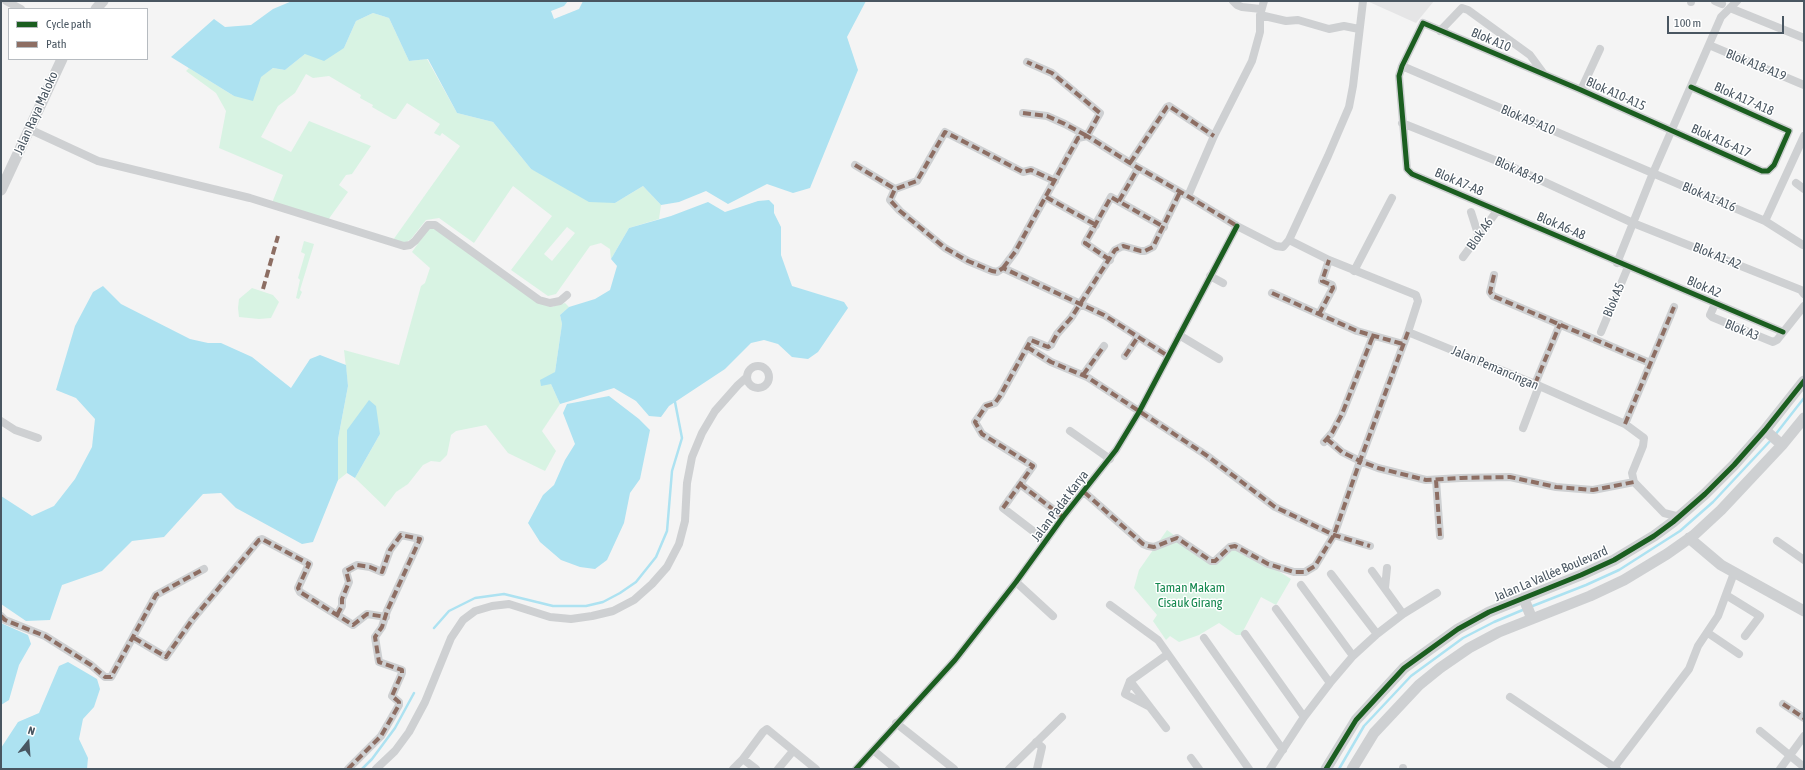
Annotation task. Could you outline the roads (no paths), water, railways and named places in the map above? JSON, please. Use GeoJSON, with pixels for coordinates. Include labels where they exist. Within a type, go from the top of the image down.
{"type":"FeatureCollection","features":[{"type":"Feature","properties":{"kind":"street"},"geometry":{"type":"LineString","coordinates":[[6,1],[19,8]]}},
{"type":"Feature","properties":{"kind":"street"},"geometry":{"type":"LineString","coordinates":[[1233,1],[1242,7],[1286,21],[1298,20],[1329,29],[1344,26],[1359,29]]}},
{"type":"Feature","properties":{"kind":"street"},"geometry":{"type":"LineString","coordinates":[[1046,541],[1003,508],[1033,466],[982,434],[975,422],[986,406],[995,403],[1000,396],[1031,340],[1048,347],[1050,345],[1110,260],[1115,250],[1123,246],[1141,251],[1150,250],[1155,245],[1184,194],[1252,61],[1260,32],[1260,12],[1264,1]]}},
{"type":"Feature","properties":{"kind":"street"},"geometry":{"type":"LineString","coordinates":[[1023,113],[1047,116],[1065,124],[1087,136],[1130,164],[1237,226],[1280,248],[1283,247],[1289,240],[1349,107],[1353,86],[1363,1]]}},
{"type":"Feature","properties":{"kind":"street"},"geometry":{"type":"LineString","coordinates":[[1617,263],[1653,173],[1709,45],[1722,17],[1736,1]]}},
{"type":"Feature","properties":{"kind":"street"},"geometry":{"type":"LineString","coordinates":[[1440,31],[1462,8],[1468,10],[1530,55],[1548,76]]}},
{"type":"Feature","properties":{"kind":"street"},"geometry":{"type":"LineString","coordinates":[[1730,8],[1804,38]]}},
{"type":"Feature","properties":{"kind":"street","name":"Blok A10"},"geometry":{"type":"LineString","coordinates":[[1402,66],[1423,23],[1548,76]]}},
{"type":"Feature","properties":{"kind":"street","name":"Blok A18-A19"},"geometry":{"type":"LineString","coordinates":[[1709,45],[1804,85]]}},
{"type":"Feature","properties":{"kind":"street"},"geometry":{"type":"LineString","coordinates":[[1581,90],[1600,49]]}},
{"type":"Feature","properties":{"kind":"street","name":"Jalan Raya Maloko"},"geometry":{"type":"LineString","coordinates":[[1,190],[62,60]]}},
{"type":"Feature","properties":{"kind":"street"},"geometry":{"type":"LineString","coordinates":[[1027,62],[1052,73],[1100,113],[1087,136],[1078,138],[1055,181],[1015,252],[1003,268],[997,272],[992,271],[968,261],[944,248],[890,200],[895,189],[918,181],[946,132],[1023,172],[1031,170],[1055,181]]}},
{"type":"Feature","properties":{"kind":"street"},"geometry":{"type":"LineString","coordinates":[[1402,66],[1399,76],[1402,123]]}},
{"type":"Feature","properties":{"kind":"street","name":"Blok A9-A10"},"geometry":{"type":"LineString","coordinates":[[1402,66],[1653,173]]}},
{"type":"Feature","properties":{"kind":"street","name":"Blok A10-A15"},"geometry":{"type":"LineString","coordinates":[[1548,76],[1672,131]]}},
{"type":"Feature","properties":{"kind":"street","name":"Blok A17-A18"},"geometry":{"type":"LineString","coordinates":[[1691,87],[1789,131],[1774,165],[1768,171],[1762,170]]}},
{"type":"Feature","properties":{"kind":"street"},"geometry":{"type":"LineString","coordinates":[[1130,164],[1167,106],[1214,136]]}},
{"type":"Feature","properties":{"kind":"street","name":"Blok A7-A8"},"geometry":{"type":"LineString","coordinates":[[1402,123],[1407,169],[1412,174],[1497,210]]}},
{"type":"Feature","properties":{"kind":"street","name":"Blok A8-A9"},"geometry":{"type":"LineString","coordinates":[[1402,123],[1512,167],[1633,223]]}},
{"type":"Feature","properties":{"kind":"street"},"geometry":{"type":"LineString","coordinates":[[29,129],[98,161],[150,175],[250,198],[404,246],[410,245],[415,241],[428,225],[435,225],[539,300],[550,303],[560,301],[567,295]]}},
{"type":"Feature","properties":{"kind":"street","name":"Blok A16-A17"},"geometry":{"type":"LineString","coordinates":[[1672,131],[1762,170]]}},
{"type":"Feature","properties":{"kind":"street"},"geometry":{"type":"LineString","coordinates":[[1765,221],[1804,136]]}},
{"type":"Feature","properties":{"kind":"street"},"geometry":{"type":"LineString","coordinates":[[855,165],[895,189]]}},
{"type":"Feature","properties":{"kind":"street"},"geometry":{"type":"LineString","coordinates":[[1119,201],[1138,168]]}},
{"type":"Feature","properties":{"kind":"street","name":"Blok A1-A16"},"geometry":{"type":"LineString","coordinates":[[1653,173],[1765,221],[1804,246]]}},
{"type":"Feature","properties":{"kind":"street"},"geometry":{"type":"LineString","coordinates":[[1796,183],[1804,189]]}},
{"type":"Feature","properties":{"kind":"street"},"geometry":{"type":"LineString","coordinates":[[1110,260],[1085,243],[1112,196],[1164,227]]}},
{"type":"Feature","properties":{"kind":"street"},"geometry":{"type":"LineString","coordinates":[[1046,197],[1096,225]]}},
{"type":"Feature","properties":{"kind":"street"},"geometry":{"type":"LineString","coordinates":[[1354,271],[1392,198]]}},
{"type":"Feature","properties":{"kind":"street","name":"Blok A6"},"geometry":{"type":"LineString","coordinates":[[1463,257],[1479,237],[1497,210]]}},
{"type":"Feature","properties":{"kind":"street","name":"Blok A6-A8"},"geometry":{"type":"LineString","coordinates":[[1497,210],[1617,263]]}},
{"type":"Feature","properties":{"kind":"street"},"geometry":{"type":"LineString","coordinates":[[1471,212],[1479,237]]}},
{"type":"Feature","properties":{"kind":"street","name":"Blok A1-A2"},"geometry":{"type":"LineString","coordinates":[[1633,223],[1802,292]]}},
{"type":"Feature","properties":{"kind":"street","name":"Jalan Padat Karya"},"geometry":{"type":"LineString","coordinates":[[856,769],[896,723],[951,664],[1016,582],[1063,517],[1110,458],[1128,432],[1139,412],[1237,226]]}},
{"type":"Feature","properties":{"kind":"street"},"geometry":{"type":"LineString","coordinates":[[1084,492],[1143,544],[1154,547],[1177,538],[1211,561],[1215,561],[1230,547],[1235,546],[1268,564],[1294,572],[1306,572],[1315,566],[1334,535],[1418,301],[1416,295],[1354,271],[1289,240]]}},
{"type":"Feature","properties":{"kind":"street"},"geometry":{"type":"LineString","coordinates":[[1319,314],[1333,288],[1322,281],[1329,260]]}},
{"type":"Feature","properties":{"kind":"street","name":"Blok A2"},"geometry":{"type":"LineString","coordinates":[[1617,263],[1784,332]]}},
{"type":"Feature","properties":{"kind":"street","name":"Blok A5"},"geometry":{"type":"LineString","coordinates":[[1601,332],[1628,267]]}},
{"type":"Feature","properties":{"kind":"street"},"geometry":{"type":"LineString","coordinates":[[1003,268],[1079,305],[1104,315],[1168,356]]}},
{"type":"Feature","properties":{"kind":"street"},"geometry":{"type":"LineString","coordinates":[[1494,275],[1490,292],[1492,296],[1650,362]]}},
{"type":"Feature","properties":{"kind":"street"},"geometry":{"type":"LineString","coordinates":[[1210,276],[1222,284]]}},
{"type":"Feature","properties":{"kind":"street"},"geometry":{"type":"LineString","coordinates":[[1272,293],[1348,328],[1403,344]]}},
{"type":"Feature","properties":{"kind":"street","name":"Blok A3"},"geometry":{"type":"LineString","coordinates":[[1715,304],[1710,315],[1712,317],[1773,342],[1777,340],[1784,332]]}},
{"type":"Feature","properties":{"kind":"street"},"geometry":{"type":"LineString","coordinates":[[1625,424],[1674,306]]}},
{"type":"Feature","properties":{"kind":"street"},"geometry":{"type":"LineString","coordinates":[[1784,332],[1804,306]]}},
{"type":"Feature","properties":{"kind":"street"},"geometry":{"type":"LineString","coordinates":[[1523,428],[1537,385],[1560,324]]}},
{"type":"Feature","properties":{"kind":"street","name":"Jalan Pemancingan"},"geometry":{"type":"LineString","coordinates":[[1408,332],[1537,385],[1625,424],[1644,438],[1643,446],[1632,474],[1634,482]]}},
{"type":"Feature","properties":{"kind":"street"},"geometry":{"type":"LineString","coordinates":[[1179,335],[1219,359]]}},
{"type":"Feature","properties":{"kind":"street"},"geometry":{"type":"LineString","coordinates":[[1373,336],[1342,414],[1326,441],[1342,452],[1360,461],[1408,477],[1426,480],[1510,477],[1556,487],[1593,490],[1634,482],[1664,513],[1680,517]]}},
{"type":"Feature","properties":{"kind":"street"},"geometry":{"type":"LineString","coordinates":[[1125,356],[1138,337]]}},
{"type":"Feature","properties":{"kind":"street"},"geometry":{"type":"LineString","coordinates":[[1083,375],[1104,346]]}},
{"type":"Feature","properties":{"kind":"street"},"geometry":{"type":"LineString","coordinates":[[1026,347],[1051,362],[1072,372],[1083,375],[1206,455],[1265,501],[1334,535],[1370,546]]}},
{"type":"Feature","properties":{"kind":"street"},"geometry":{"type":"LineString","coordinates":[[376,769],[395,751],[409,732],[425,702],[451,638],[463,620],[475,611],[492,606],[509,604],[550,617],[571,620],[613,611],[634,600],[652,584],[667,567],[679,544],[685,521],[687,483],[692,457],[702,432],[715,411],[738,384],[747,377]]}},
{"type":"Feature","properties":{"kind":"street","name":"Jalan La Vallée Boulevard"},"geometry":{"type":"LineString","coordinates":[[1326,769],[1356,720],[1404,668],[1458,629],[1489,612],[1524,599],[1614,560],[1654,536],[1680,517],[1705,494],[1765,430],[1804,381]]}},
{"type":"Feature","properties":{"kind":"street"},"geometry":{"type":"LineString","coordinates":[[1352,769],[1374,732],[1419,685],[1469,648],[1499,632],[1590,596],[1624,580],[1667,554],[1692,536],[1721,510],[1782,445],[1804,418]]}},
{"type":"Feature","properties":{"kind":"street"},"geometry":{"type":"LineString","coordinates":[[1,421],[15,430],[38,438]]}},
{"type":"Feature","properties":{"kind":"street"},"geometry":{"type":"LineString","coordinates":[[1765,430],[1782,445]]}},
{"type":"Feature","properties":{"kind":"street"},"geometry":{"type":"LineString","coordinates":[[1070,431],[1110,458]]}},
{"type":"Feature","properties":{"kind":"street"},"geometry":{"type":"LineString","coordinates":[[1436,480],[1440,536]]}},
{"type":"Feature","properties":{"kind":"street"},"geometry":{"type":"LineString","coordinates":[[1020,484],[1063,517]]}},
{"type":"Feature","properties":{"kind":"street"},"geometry":{"type":"LineString","coordinates":[[337,615],[342,606],[342,599],[349,582],[346,571],[356,565],[370,567],[382,572],[390,550],[401,534],[420,539],[382,627],[375,637],[379,661],[402,670],[392,696],[399,702],[399,705],[381,736],[348,769]]}},
{"type":"Feature","properties":{"kind":"street"},"geometry":{"type":"LineString","coordinates":[[1692,536],[1721,565],[1804,611]]}},
{"type":"Feature","properties":{"kind":"street"},"geometry":{"type":"LineString","coordinates":[[134,638],[166,657],[192,620],[259,540],[262,539],[310,564],[298,588],[300,592],[353,625],[367,614],[386,617]]}},
{"type":"Feature","properties":{"kind":"street"},"geometry":{"type":"LineString","coordinates":[[1777,541],[1804,560]]}},
{"type":"Feature","properties":{"kind":"street"},"geometry":{"type":"LineString","coordinates":[[1385,588],[1387,568]]}},
{"type":"Feature","properties":{"kind":"street"},"geometry":{"type":"LineString","coordinates":[[1,616],[5,620],[45,636],[91,664],[105,677],[111,677],[134,638],[156,595],[204,569]]}},
{"type":"Feature","properties":{"kind":"street"},"geometry":{"type":"LineString","coordinates":[[1372,571],[1403,614]]}},
{"type":"Feature","properties":{"kind":"street"},"geometry":{"type":"LineString","coordinates":[[1510,697],[1615,768],[1689,669],[1698,646],[1708,634],[1718,616],[1734,572]]}},
{"type":"Feature","properties":{"kind":"street"},"geometry":{"type":"LineString","coordinates":[[1331,574],[1377,634]]}},
{"type":"Feature","properties":{"kind":"street"},"geometry":{"type":"LineString","coordinates":[[1016,582],[1053,616]]}},
{"type":"Feature","properties":{"kind":"street"},"geometry":{"type":"LineString","coordinates":[[1301,585],[1354,656]]}},
{"type":"Feature","properties":{"kind":"street"},"geometry":{"type":"LineString","coordinates":[[1270,769],[1304,717],[1330,683],[1354,656],[1377,634],[1403,614],[1437,593]]}},
{"type":"Feature","properties":{"kind":"street"},"geometry":{"type":"LineString","coordinates":[[1726,595],[1760,616],[1746,636]]}},
{"type":"Feature","properties":{"kind":"street"},"geometry":{"type":"LineString","coordinates":[[1524,599],[1532,619]]}},
{"type":"Feature","properties":{"kind":"street"},"geometry":{"type":"LineString","coordinates":[[1110,604],[1158,640],[1249,769]]}},
{"type":"Feature","properties":{"kind":"street"},"geometry":{"type":"LineString","coordinates":[[1276,609],[1330,683]]}},
{"type":"Feature","properties":{"kind":"street"},"geometry":{"type":"LineString","coordinates":[[1245,634],[1304,717]]}},
{"type":"Feature","properties":{"kind":"street"},"geometry":{"type":"LineString","coordinates":[[1708,634],[1739,654]]}},
{"type":"Feature","properties":{"kind":"street"},"geometry":{"type":"LineString","coordinates":[[1204,638],[1283,750]]}},
{"type":"Feature","properties":{"kind":"street"},"geometry":{"type":"LineString","coordinates":[[1150,707],[1124,694],[1130,680],[1168,654]]}},
{"type":"Feature","properties":{"kind":"street"},"geometry":{"type":"LineString","coordinates":[[1130,680],[1166,728]]}},
{"type":"Feature","properties":{"kind":"street"},"geometry":{"type":"LineString","coordinates":[[1783,704],[1804,718]]}},
{"type":"Feature","properties":{"kind":"street"},"geometry":{"type":"LineString","coordinates":[[1009,769],[1062,717]]}},
{"type":"Feature","properties":{"kind":"street"},"geometry":{"type":"LineString","coordinates":[[896,723],[954,769]]}},
{"type":"Feature","properties":{"kind":"street"},"geometry":{"type":"LineString","coordinates":[[733,769],[767,729],[816,769]]}},
{"type":"Feature","properties":{"kind":"street"},"geometry":{"type":"LineString","coordinates":[[1760,731],[1804,767]]}},
{"type":"Feature","properties":{"kind":"street"},"geometry":{"type":"LineString","coordinates":[[1780,769],[1804,736]]}},
{"type":"Feature","properties":{"kind":"street"},"geometry":{"type":"LineString","coordinates":[[1036,742],[1042,747],[1037,769]]}},
{"type":"Feature","properties":{"kind":"street"},"geometry":{"type":"LineString","coordinates":[[873,750],[896,769]]}},
{"type":"Feature","properties":{"kind":"street"},"geometry":{"type":"LineString","coordinates":[[778,769],[793,751]]}},
{"type":"Feature","properties":{"kind":"street"},"geometry":{"type":"LineString","coordinates":[[1191,758],[1199,769]]}},
{"type":"Feature","properties":{"kind":"street"},"geometry":{"type":"LineString","coordinates":[[743,759],[756,769]]}},
{"type":"Feature","properties":{"kind":"water"},"geometry":{"type":"Polygon","coordinates":[[[292,1],[568,1],[564,6],[551,11],[554,19],[579,9],[583,1],[866,1],[847,37],[858,70],[810,188],[793,193],[767,184],[728,204],[706,191],[679,202],[661,205],[643,186],[615,203],[589,202],[531,169],[493,122],[457,113],[428,59],[409,61],[389,18],[373,13],[356,21],[344,48],[324,61],[305,54],[285,70],[273,68],[261,77],[253,101],[234,96],[171,57],[214,19],[225,27],[251,25],[273,9],[292,1]]]}},
{"type":"Feature","properties":{"kind":"water"},"geometry":{"type":"Polygon","coordinates":[[[769,200],[774,205],[774,213],[781,227],[781,255],[792,286],[844,302],[848,308],[818,352],[808,359],[792,357],[778,344],[764,340],[751,343],[725,369],[669,406],[661,417],[649,416],[636,401],[614,388],[560,404],[551,384],[541,386],[540,380],[555,372],[562,324],[560,315],[569,307],[595,299],[610,290],[617,266],[611,259],[629,228],[671,216],[708,202],[725,212],[758,201],[769,200]]]}},
{"type":"Feature","properties":{"kind":"water"},"geometry":{"type":"Polygon","coordinates":[[[103,286],[121,304],[190,339],[208,343],[221,343],[252,357],[291,388],[310,359],[320,355],[346,365],[348,386],[338,439],[338,480],[313,542],[302,544],[236,508],[221,493],[203,494],[164,537],[132,541],[102,571],[62,585],[50,620],[26,621],[1,604],[1,496],[32,516],[54,506],[75,479],[92,447],[95,419],[76,398],[56,390],[75,326],[93,292],[103,286]]]}},
{"type":"Feature","properties":{"kind":"water"},"geometry":{"type":"Polygon","coordinates":[[[609,396],[639,419],[650,430],[640,479],[630,493],[624,523],[607,560],[595,569],[580,567],[561,560],[540,542],[528,523],[543,495],[554,485],[565,460],[575,444],[563,413],[567,404],[609,396]]]}},
{"type":"Feature","properties":{"kind":"water"},"geometry":{"type":"Polygon","coordinates":[[[369,400],[376,406],[380,434],[355,478],[347,473],[347,430],[369,400]]]}},
{"type":"Feature","properties":{"kind":"water"},"geometry":{"type":"Polygon","coordinates":[[[1,623],[28,635],[31,644],[19,665],[9,700],[1,705],[1,623]]]}},
{"type":"Feature","properties":{"kind":"water"},"geometry":{"type":"Polygon","coordinates":[[[68,662],[97,679],[100,689],[94,707],[83,719],[79,739],[88,758],[87,769],[1,769],[1,748],[18,722],[39,713],[59,666],[68,662]]]}},
{"type":"Feature","properties":{"kind":"waterway"},"geometry":{"type":"LineString","coordinates":[[1775,435],[1804,398]]}},
{"type":"Feature","properties":{"kind":"waterway"},"geometry":{"type":"LineString","coordinates":[[434,628],[449,611],[475,598],[504,594],[553,606],[586,606],[603,602],[636,582],[656,557],[667,531],[672,471],[682,438],[675,402]]}},
{"type":"Feature","properties":{"kind":"waterway"},"geometry":{"type":"LineString","coordinates":[[1530,607],[1619,570],[1680,531],[1713,502],[1772,439]]}},
{"type":"Feature","properties":{"kind":"waterway"},"geometry":{"type":"LineString","coordinates":[[1339,769],[1364,726],[1411,676],[1463,638],[1494,622],[1525,609]]}},
{"type":"Feature","properties":{"kind":"waterway"},"geometry":{"type":"LineString","coordinates":[[362,769],[372,759],[395,728],[414,693]]}},
{"type":"Feature","properties":{"kind":"park label","name":"Taman Makam Cisauk Girang"},"geometry":{"type":"Point","coordinates":[1190,596]}}]}
